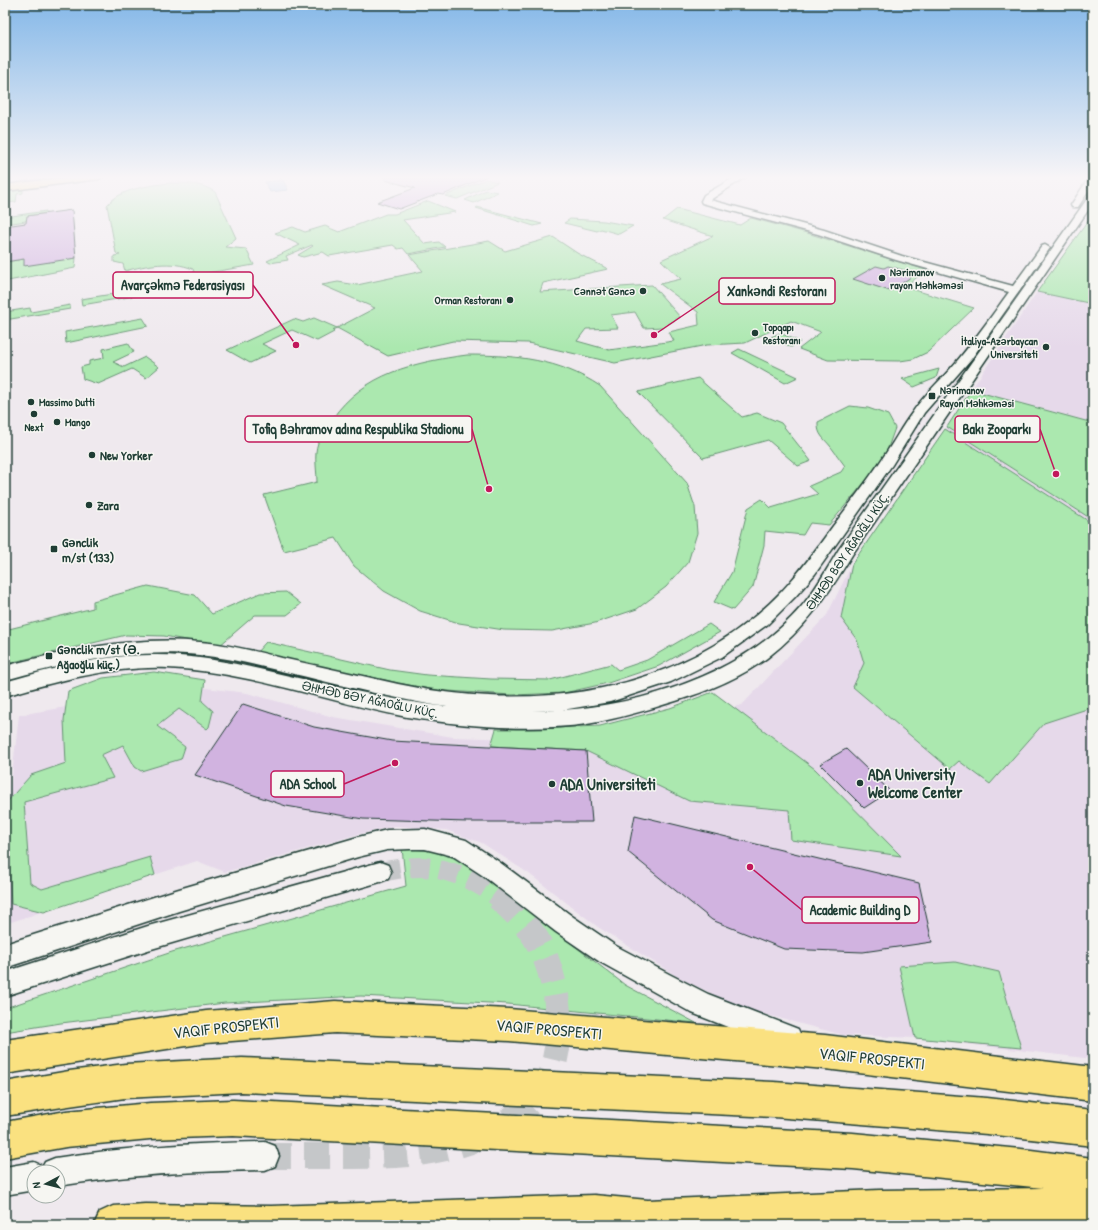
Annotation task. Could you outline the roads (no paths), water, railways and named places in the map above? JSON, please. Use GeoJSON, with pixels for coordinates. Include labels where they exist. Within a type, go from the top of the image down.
{"type":"FeatureCollection","features":[{"type":"Feature","properties":{"kind":"main road","name":"VAQIF PROSPEKTI"},"geometry":{"type":"LineString","coordinates":[[5,1057],[206,1027],[334,1016],[509,1025],[825,1052],[1093,1084]]}},
{"type":"Feature","properties":{"kind":"main road"},"geometry":{"type":"LineString","coordinates":[[5,1099],[48,1091],[108,1083],[242,1075],[811,1101],[1046,1122],[1093,1128]]}},
{"type":"Feature","properties":{"kind":"main road"},"geometry":{"type":"LineString","coordinates":[[5,1140],[66,1129],[142,1121],[233,1118],[852,1151],[1031,1168],[1093,1176]]}},
{"type":"Feature","properties":{"kind":"main road"},"geometry":{"type":"LineString","coordinates":[[113,1225],[145,1223],[271,1225],[594,1214],[648,1219],[879,1209],[1093,1206]]}},
{"type":"Feature","properties":{"kind":"street"},"geometry":{"type":"LineString","coordinates":[[825,233],[899,258],[1014,290]]}},
{"type":"Feature","properties":{"kind":"street","name":"ƏHMƏD BƏY AĞAOĞLU KÜÇ."},"geometry":{"type":"LineString","coordinates":[[5,674],[71,657],[101,652],[142,648],[195,648],[242,655],[414,694],[448,700],[499,704],[583,700],[637,686],[683,668],[722,649],[756,625],[782,601],[801,580],[891,456],[923,407],[958,368],[1054,233]]}},
{"type":"Feature","properties":{"kind":"street","name":"ƏHMƏD BƏY AĞAOĞLU KÜÇ."},"geometry":{"type":"LineString","coordinates":[[5,689],[73,671],[100,666],[135,662],[188,663],[220,667],[406,709],[496,719],[563,719],[589,716],[650,702],[713,681],[760,654],[806,612],[822,591],[845,553],[1068,233]]}},
{"type":"Feature","properties":{"kind":"street"},"geometry":{"type":"LineString","coordinates":[[923,407],[943,413]]}},
{"type":"Feature","properties":{"kind":"street"},"geometry":{"type":"LineString","coordinates":[[722,649],[740,666]]}},
{"type":"Feature","properties":{"kind":"street"},"geometry":{"type":"LineString","coordinates":[[5,956],[180,900],[358,847],[387,840],[425,839],[458,847],[490,868],[570,928],[608,954],[660,983],[701,1004],[825,1052]]}},
{"type":"Feature","properties":{"kind":"street"},"geometry":{"type":"LineString","coordinates":[[5,984],[148,938],[380,872]]}},
{"type":"Feature","properties":{"kind":"street"},"geometry":{"type":"LineString","coordinates":[[66,1170],[188,1157],[265,1156]]}},
{"type":"Feature","properties":{"kind":"street"},"geometry":{"type":"LineString","coordinates":[[5,1181],[26,1177]]}},
{"type":"Feature","properties":{"kind":"tunnel"},"geometry":{"type":"LineString","coordinates":[[380,872],[415,867],[440,869],[462,876],[482,886],[499,898]]}},
{"type":"Feature","properties":{"kind":"tunnel"},"geometry":{"type":"LineString","coordinates":[[498,897],[527,926],[543,952],[554,987],[559,1025],[555,1061],[545,1084],[527,1106],[498,1128]]}},
{"type":"Feature","properties":{"kind":"tunnel"},"geometry":{"type":"LineString","coordinates":[[265,1156],[364,1156],[413,1154],[444,1148],[476,1139]]}},
{"type":"Feature","properties":{"kind":"place","name":"Nərimanov rayon Məhkəməsi"},"geometry":{"type":"Point","coordinates":[882,278]}},
{"type":"Feature","properties":{"kind":"place","name":"Cənnət Gəncə"},"geometry":{"type":"Point","coordinates":[643,291]}},
{"type":"Feature","properties":{"kind":"place","name":"Orman Restoranı"},"geometry":{"type":"Point","coordinates":[510,300]}},
{"type":"Feature","properties":{"kind":"place","name":"Topqapı Restoranı"},"geometry":{"type":"Point","coordinates":[755,333]}},
{"type":"Feature","properties":{"kind":"place","name":"Xankəndi Restoranı"},"geometry":{"type":"Point","coordinates":[654,335]}},
{"type":"Feature","properties":{"kind":"place","name":"Avarçəkmə Federasiyası"},"geometry":{"type":"Point","coordinates":[296,345]}},
{"type":"Feature","properties":{"kind":"place","name":"İtaliya-Azərbaycan Universiteti"},"geometry":{"type":"Point","coordinates":[1046,347]}},
{"type":"Feature","properties":{"kind":"place","name":"Nərimanov Rayon Məhkəməsi"},"geometry":{"type":"Point","coordinates":[932,396]}},
{"type":"Feature","properties":{"kind":"place","name":"Massimo Dutti"},"geometry":{"type":"Point","coordinates":[31,402]}},
{"type":"Feature","properties":{"kind":"place","name":"Next"},"geometry":{"type":"Point","coordinates":[34,414]}},
{"type":"Feature","properties":{"kind":"place","name":"Mango"},"geometry":{"type":"Point","coordinates":[57,422]}},
{"type":"Feature","properties":{"kind":"place","name":"New Yorker"},"geometry":{"type":"Point","coordinates":[92,455]}},
{"type":"Feature","properties":{"kind":"place","name":"Bakı Zooparkı"},"geometry":{"type":"Point","coordinates":[1056,474]}},
{"type":"Feature","properties":{"kind":"place","name":"Tofiq Bəhramov adına Respublika Stadionu"},"geometry":{"type":"Point","coordinates":[489,489]}},
{"type":"Feature","properties":{"kind":"place","name":"Zara"},"geometry":{"type":"Point","coordinates":[89,505]}},
{"type":"Feature","properties":{"kind":"place","name":"Gənclik m/st (133)"},"geometry":{"type":"Point","coordinates":[54,549]}},
{"type":"Feature","properties":{"kind":"place","name":"Gənclik m/st (Ə. Ağaoğlu küç.)"},"geometry":{"type":"Point","coordinates":[49,656]}},
{"type":"Feature","properties":{"kind":"place","name":"ADA School"},"geometry":{"type":"Point","coordinates":[395,763]}},
{"type":"Feature","properties":{"kind":"place","name":"ADA University Welcome Center"},"geometry":{"type":"Point","coordinates":[860,783]}},
{"type":"Feature","properties":{"kind":"place","name":"ADA Universiteti"},"geometry":{"type":"Point","coordinates":[552,784]}},
{"type":"Feature","properties":{"kind":"place","name":"Academic Building D"},"geometry":{"type":"Point","coordinates":[750,867]}}]}
